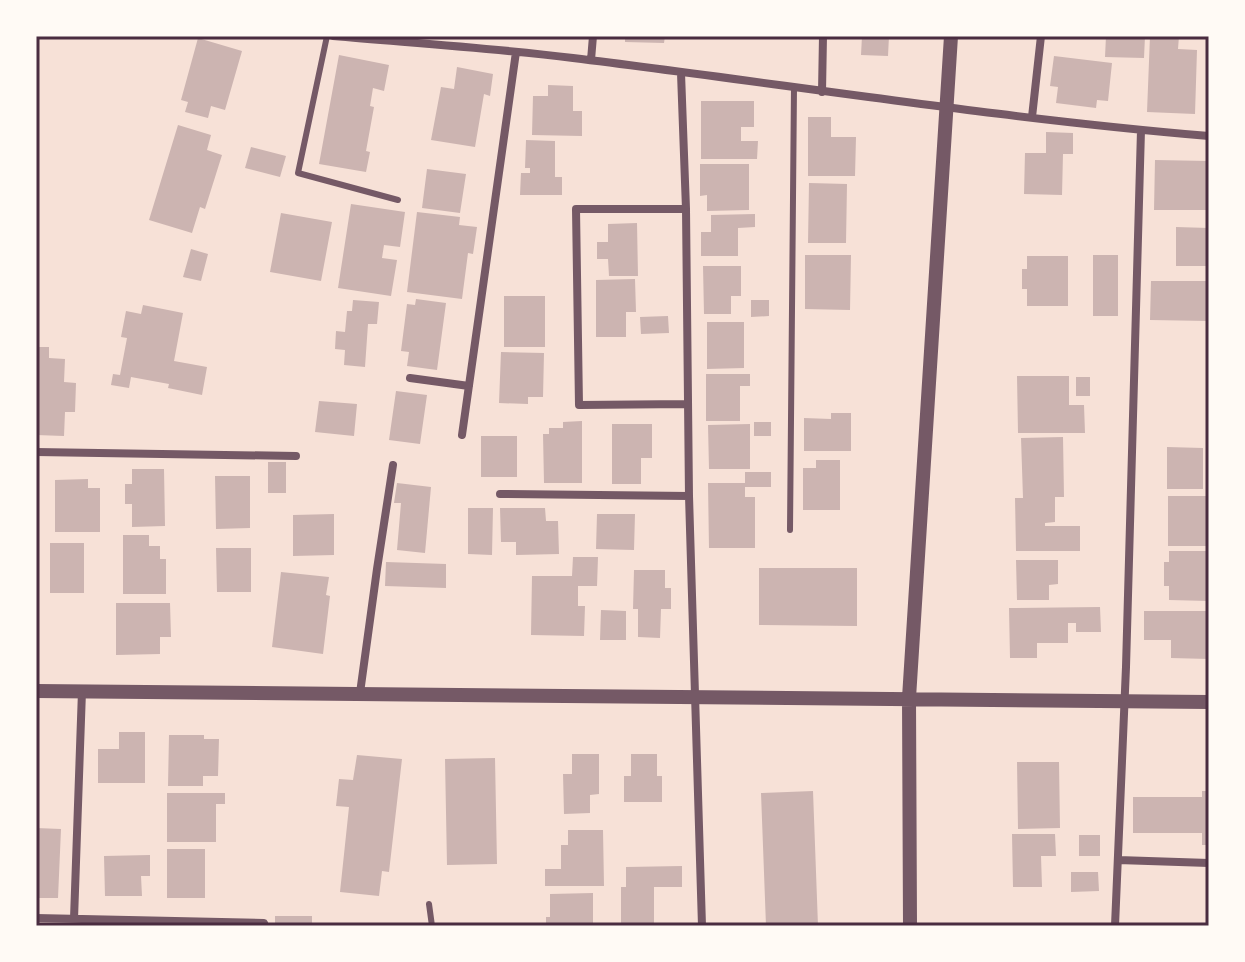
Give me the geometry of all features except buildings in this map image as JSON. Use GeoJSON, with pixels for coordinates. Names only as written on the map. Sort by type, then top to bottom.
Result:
{"type":"FeatureCollection","features":[{"type":"Feature","properties":{"kind":"street"},"geometry":{"type":"LineString","coordinates":[[330,36],[591,60],[822,92],[1209,136]]}},
{"type":"Feature","properties":{"kind":"street"},"geometry":{"type":"LineString","coordinates":[[591,60],[593,36]]}},
{"type":"Feature","properties":{"kind":"street"},"geometry":{"type":"LineString","coordinates":[[822,92],[823,36]]}},
{"type":"Feature","properties":{"kind":"street"},"geometry":{"type":"LineString","coordinates":[[910,926],[909,698],[951,36]]}},
{"type":"Feature","properties":{"kind":"street"},"geometry":{"type":"LineString","coordinates":[[1032,117],[1041,36]]}},
{"type":"Feature","properties":{"kind":"street"},"geometry":{"type":"LineString","coordinates":[[462,435],[516,52]]}},
{"type":"Feature","properties":{"kind":"street"},"geometry":{"type":"LineString","coordinates":[[681,73],[686,209],[689,496],[702,926]]}},
{"type":"Feature","properties":{"kind":"street"},"geometry":{"type":"LineString","coordinates":[[1115,926],[1125,701],[1141,130]]}},
{"type":"Feature","properties":{"kind":"street"},"geometry":{"type":"LineString","coordinates":[[686,209],[576,209],[579,405],[688,404]]}},
{"type":"Feature","properties":{"kind":"street"},"geometry":{"type":"LineString","coordinates":[[410,378],[469,386]]}},
{"type":"Feature","properties":{"kind":"street"},"geometry":{"type":"LineString","coordinates":[[36,452],[296,456]]}},
{"type":"Feature","properties":{"kind":"street"},"geometry":{"type":"LineString","coordinates":[[360,693],[393,465]]}},
{"type":"Feature","properties":{"kind":"street"},"geometry":{"type":"LineString","coordinates":[[500,494],[689,496]]}},
{"type":"Feature","properties":{"kind":"street"},"geometry":{"type":"LineString","coordinates":[[36,691],[1209,702]]}},
{"type":"Feature","properties":{"kind":"street"},"geometry":{"type":"LineString","coordinates":[[74,919],[82,691]]}},
{"type":"Feature","properties":{"kind":"street"},"geometry":{"type":"LineString","coordinates":[[1118,860],[1209,863]]}},
{"type":"Feature","properties":{"kind":"street"},"geometry":{"type":"LineString","coordinates":[[36,918],[264,923],[265,926]]}},
{"type":"Feature","properties":{"kind":"lane"},"geometry":{"type":"LineString","coordinates":[[330,36],[298,173],[398,200]]}},
{"type":"Feature","properties":{"kind":"lane"},"geometry":{"type":"LineString","coordinates":[[790,530],[794,87]]}},
{"type":"Feature","properties":{"kind":"lane"},"geometry":{"type":"LineString","coordinates":[[429,904],[432,926]]}}]}
